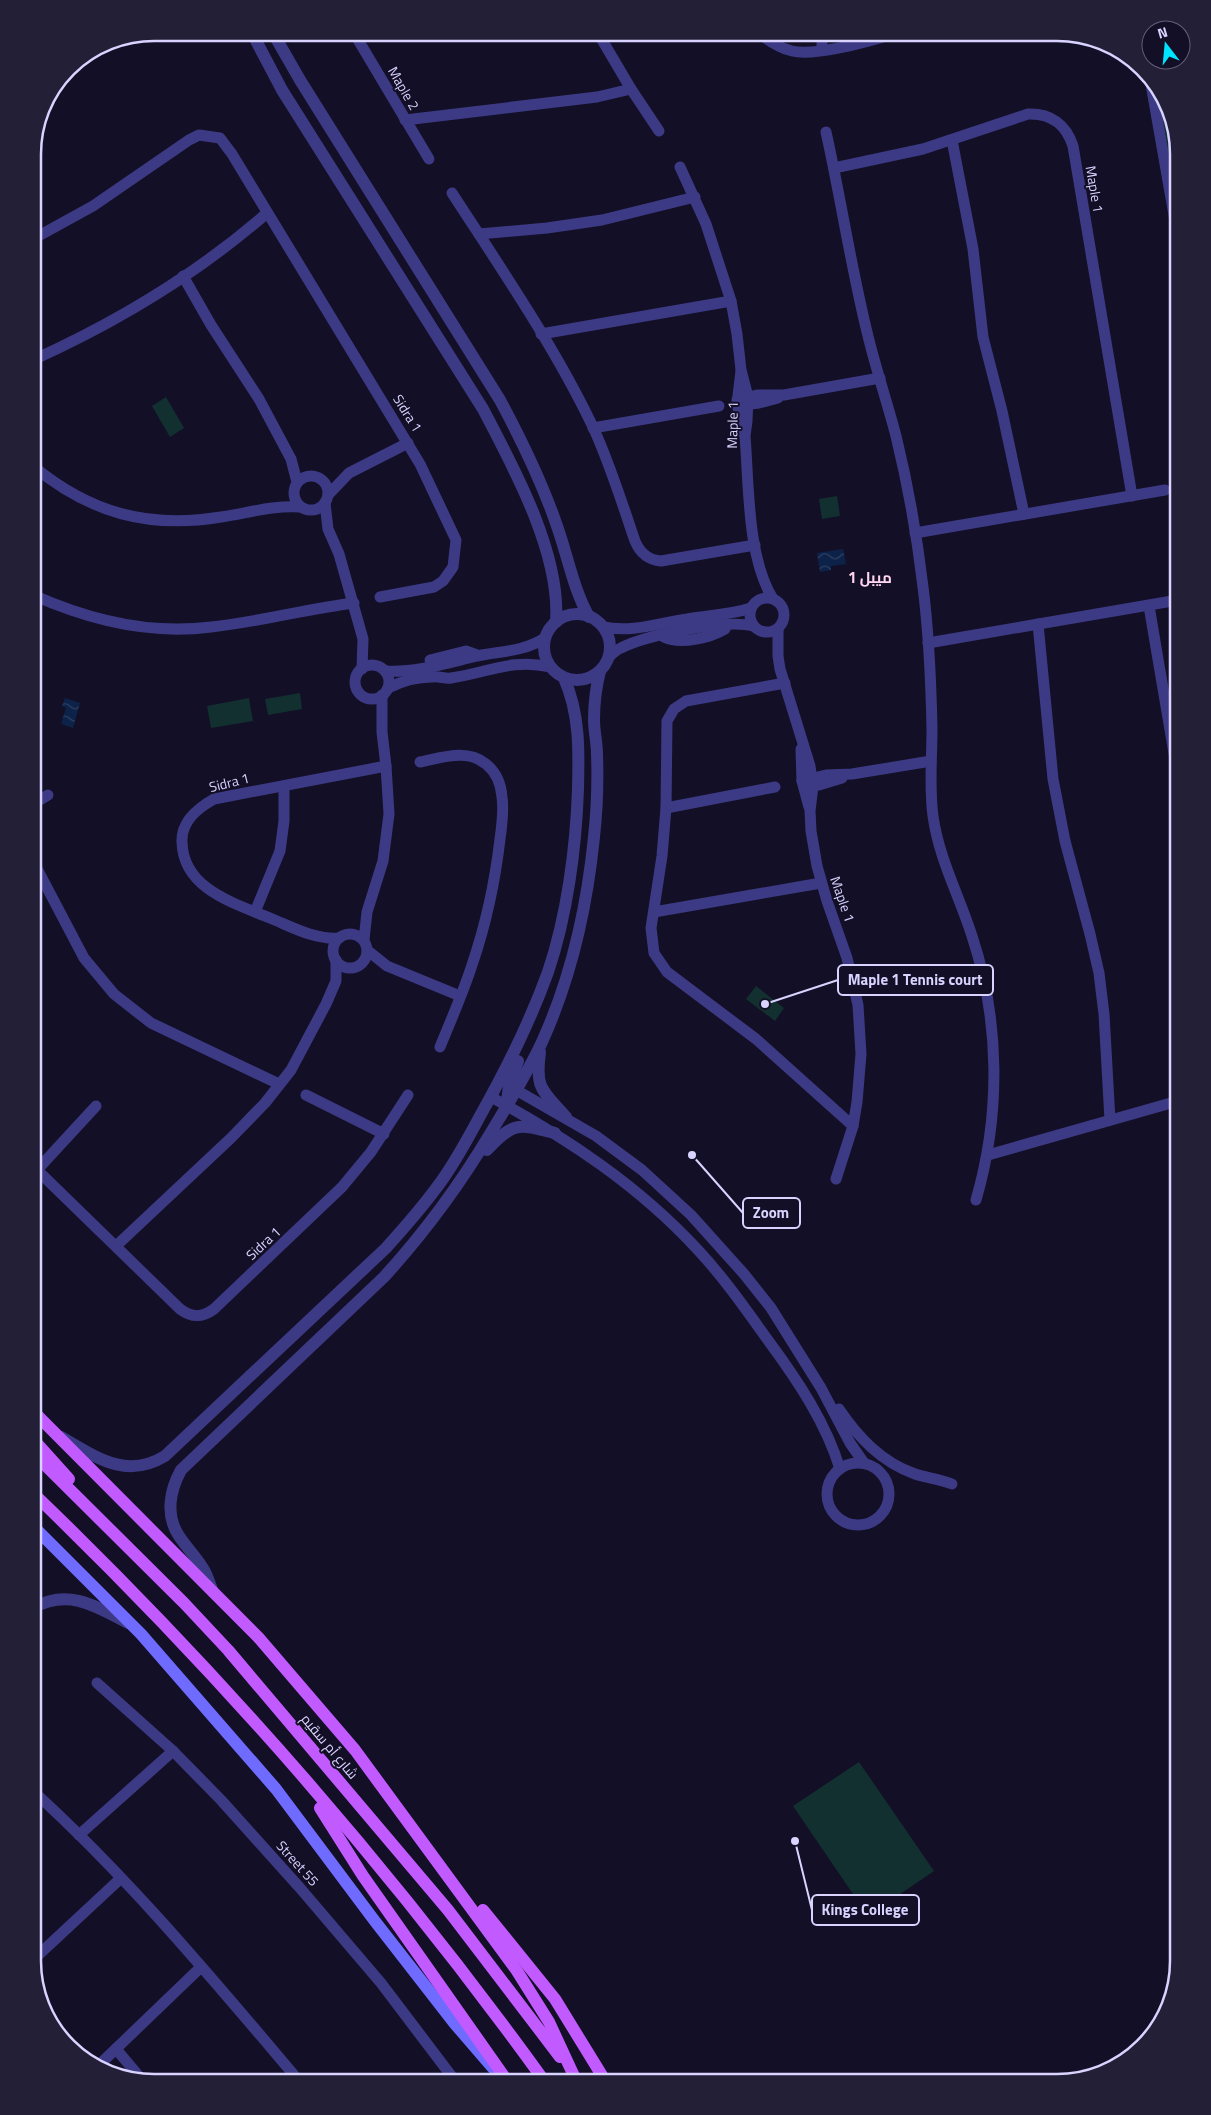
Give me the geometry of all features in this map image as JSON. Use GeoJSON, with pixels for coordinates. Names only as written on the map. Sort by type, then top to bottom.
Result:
{"type":"FeatureCollection","features":[{"type":"Feature","properties":{"kind":"main road"},"geometry":{"type":"LineString","coordinates":[[41,1420],[213,1592],[295,1679],[378,1780],[517,1971],[549,2022],[574,2074]]}},
{"type":"Feature","properties":{"kind":"main road"},"geometry":{"type":"LineString","coordinates":[[41,1448],[71,1481],[97,1517]]}},
{"type":"Feature","properties":{"kind":"main road","name":"شارع أم سقيم"},"geometry":{"type":"LineString","coordinates":[[41,1461],[184,1603],[283,1713],[454,1918],[572,2074]]}},
{"type":"Feature","properties":{"kind":"main road"},"geometry":{"type":"LineString","coordinates":[[41,1501],[178,1639],[304,1780],[441,1946],[539,2074]]}},
{"type":"Feature","properties":{"kind":"main road"},"geometry":{"type":"LineString","coordinates":[[41,1535],[133,1626],[203,1703],[276,1788],[437,2001],[500,2074]]}},
{"type":"Feature","properties":{"kind":"main road"},"geometry":{"type":"LineString","coordinates":[[304,1780],[363,1876],[501,2074]]}},
{"type":"Feature","properties":{"kind":"main road","name":"شارع أم سقيم"},"geometry":{"type":"LineString","coordinates":[[378,1780],[540,1978],[569,2020],[601,2074]]}},
{"type":"Feature","properties":{"kind":"street"},"geometry":{"type":"LineString","coordinates":[[257,41],[282,90],[483,409],[528,502],[549,562],[556,591],[556,622]]}},
{"type":"Feature","properties":{"kind":"street"},"geometry":{"type":"LineString","coordinates":[[278,41],[300,80],[500,400],[546,495],[558,528],[575,587],[589,617]]}},
{"type":"Feature","properties":{"kind":"street","name":"Maple 2"},"geometry":{"type":"LineString","coordinates":[[359,41],[429,159]]}},
{"type":"Feature","properties":{"kind":"street"},"geometry":{"type":"LineString","coordinates":[[603,41],[659,131]]}},
{"type":"Feature","properties":{"kind":"street"},"geometry":{"type":"LineString","coordinates":[[770,41],[793,52],[822,50],[862,41]]}},
{"type":"Feature","properties":{"kind":"street"},"geometry":{"type":"LineString","coordinates":[[822,41],[822,50]]}},
{"type":"Feature","properties":{"kind":"street"},"geometry":{"type":"LineString","coordinates":[[405,120],[597,98],[631,89]]}},
{"type":"Feature","properties":{"kind":"street"},"geometry":{"type":"LineString","coordinates":[[1154,97],[1170,191]]}},
{"type":"Feature","properties":{"kind":"street","name":"Maple 1"},"geometry":{"type":"LineString","coordinates":[[834,168],[894,157],[952,140],[1028,114],[1045,115],[1066,130],[1070,138],[1132,496]]}},
{"type":"Feature","properties":{"kind":"street"},"geometry":{"type":"LineString","coordinates":[[826,132],[863,314],[904,470],[915,533],[928,643],[931,702],[931,797],[936,833],[945,868],[972,936],[991,1017],[994,1072],[988,1155],[976,1200]]}},
{"type":"Feature","properties":{"kind":"street","name":"Sidra 1"},"geometry":{"type":"LineString","coordinates":[[41,235],[93,206],[189,140],[199,135],[220,138],[232,154],[408,443],[432,484],[456,540],[455,558],[449,575],[434,587],[380,597]]}},
{"type":"Feature","properties":{"kind":"street"},"geometry":{"type":"LineString","coordinates":[[952,140],[970,228],[983,336],[1002,411],[1024,514]]}},
{"type":"Feature","properties":{"kind":"street"},"geometry":{"type":"LineString","coordinates":[[680,167],[695,196],[717,251],[731,301],[738,334],[743,402],[762,394],[784,395],[880,378]]}},
{"type":"Feature","properties":{"kind":"street"},"geometry":{"type":"LineString","coordinates":[[452,192],[541,334],[593,428],[638,548],[647,558],[668,560],[755,545]]}},
{"type":"Feature","properties":{"kind":"street"},"geometry":{"type":"LineString","coordinates":[[479,234],[547,228],[602,220],[695,196]]}},
{"type":"Feature","properties":{"kind":"street"},"geometry":{"type":"LineString","coordinates":[[41,356],[106,324],[183,276],[244,233],[267,213]]}},
{"type":"Feature","properties":{"kind":"street"},"geometry":{"type":"LineString","coordinates":[[183,276],[211,325],[259,399],[287,452],[295,487],[295,500],[328,529]]}},
{"type":"Feature","properties":{"kind":"street"},"geometry":{"type":"LineString","coordinates":[[541,334],[731,301]]}},
{"type":"Feature","properties":{"kind":"street","name":"Maple 1"},"geometry":{"type":"LineString","coordinates":[[743,402],[755,545],[760,574]]}},
{"type":"Feature","properties":{"kind":"street"},"geometry":{"type":"LineString","coordinates":[[593,428],[719,406]]}},
{"type":"Feature","properties":{"kind":"street"},"geometry":{"type":"LineString","coordinates":[[41,472],[71,494],[95,506],[120,514],[145,520],[172,522],[198,520],[280,507],[317,509],[349,474],[408,443]]}},
{"type":"Feature","properties":{"kind":"street"},"geometry":{"type":"LineString","coordinates":[[287,452],[326,485],[328,529],[339,554],[364,639],[389,682],[385,692],[382,732],[386,766],[388,822],[383,861],[367,912],[366,945],[358,965],[334,988]]}},
{"type":"Feature","properties":{"kind":"street"},"geometry":{"type":"LineString","coordinates":[[264,509],[279,502],[295,487],[301,478],[349,474]]}},
{"type":"Feature","properties":{"kind":"street"},"geometry":{"type":"LineString","coordinates":[[915,533],[1165,490]]}},
{"type":"Feature","properties":{"kind":"street"},"geometry":{"type":"LineString","coordinates":[[760,574],[773,599],[783,609],[782,623],[778,629],[778,656],[802,744],[807,783],[826,775],[852,774],[931,761]]}},
{"type":"Feature","properties":{"kind":"street"},"geometry":{"type":"LineString","coordinates":[[760,574],[750,614],[757,629],[778,656]]}},
{"type":"Feature","properties":{"kind":"street"},"geometry":{"type":"LineString","coordinates":[[41,598],[86,616],[109,622],[148,628],[179,629],[218,626],[354,603]]}},
{"type":"Feature","properties":{"kind":"street"},"geometry":{"type":"LineString","coordinates":[[550,667],[544,653],[545,638],[556,622],[572,615],[589,617],[604,627],[620,630],[637,629],[688,618],[728,614],[753,606],[760,599],[773,599]]}},
{"type":"Feature","properties":{"kind":"street"},"geometry":{"type":"LineString","coordinates":[[928,643],[1170,602]]}},
{"type":"Feature","properties":{"kind":"street"},"geometry":{"type":"LineString","coordinates":[[1149,606],[1170,730]]}},
{"type":"Feature","properties":{"kind":"street"},"geometry":{"type":"LineString","coordinates":[[566,1117],[542,1089],[538,1078],[542,1042],[571,962],[589,880],[597,795],[595,696],[600,671],[609,657],[619,648],[662,636],[673,640],[686,640],[716,633],[733,624],[767,633],[778,629]]}},
{"type":"Feature","properties":{"kind":"street"},"geometry":{"type":"LineString","coordinates":[[1038,624],[1056,794],[1070,860],[1099,973],[1104,1014],[1110,1120]]}},
{"type":"Feature","properties":{"kind":"street"},"geometry":{"type":"LineString","coordinates":[[604,627],[610,647],[609,657]]}},
{"type":"Feature","properties":{"kind":"street"},"geometry":{"type":"LineString","coordinates":[[382,732],[373,707],[356,688],[357,674],[362,668],[373,665],[382,669],[409,672],[424,668],[432,659],[458,652],[466,651],[479,656],[519,650],[545,638]]}},
{"type":"Feature","properties":{"kind":"street"},"geometry":{"type":"LineString","coordinates":[[362,668],[364,639]]}},
{"type":"Feature","properties":{"kind":"street"},"geometry":{"type":"LineString","coordinates":[[366,698],[371,699],[405,681],[431,677],[450,678],[511,664],[531,663],[550,667],[564,678],[572,680],[587,679],[600,671]]}},
{"type":"Feature","properties":{"kind":"street"},"geometry":{"type":"LineString","coordinates":[[213,1592],[205,1571],[178,1535],[172,1519],[170,1502],[172,1490],[181,1470],[384,1277],[415,1243],[468,1170],[507,1106],[509,1085],[537,998],[548,971],[559,930],[574,845],[578,735],[574,703],[564,678]]}},
{"type":"Feature","properties":{"kind":"street"},"geometry":{"type":"LineString","coordinates":[[785,683],[693,699],[679,704],[669,715],[666,728],[666,808],[651,928],[652,945],[658,961],[668,972],[756,1039],[853,1126]]}},
{"type":"Feature","properties":{"kind":"street"},"geometry":{"type":"LineString","coordinates":[[420,762],[452,756],[464,755],[475,757],[493,771],[499,781],[502,797],[498,856],[489,905],[472,966],[440,1047]]}},
{"type":"Feature","properties":{"kind":"street","name":"Sidra 1"},"geometry":{"type":"LineString","coordinates":[[313,936],[216,895],[193,876],[186,866],[182,853],[182,836],[185,826],[192,815],[214,799],[386,766]]}},
{"type":"Feature","properties":{"kind":"street","name":"Maple 1"},"geometry":{"type":"LineString","coordinates":[[807,783],[814,848],[821,883],[847,958],[858,1005],[861,1062],[853,1126],[836,1179]]}},
{"type":"Feature","properties":{"kind":"street"},"geometry":{"type":"LineString","coordinates":[[255,912],[280,851],[284,821],[284,786]]}},
{"type":"Feature","properties":{"kind":"street"},"geometry":{"type":"LineString","coordinates":[[666,808],[775,787]]}},
{"type":"Feature","properties":{"kind":"street"},"geometry":{"type":"LineString","coordinates":[[41,799],[48,795]]}},
{"type":"Feature","properties":{"kind":"street"},"geometry":{"type":"LineString","coordinates":[[654,912],[821,883]]}},
{"type":"Feature","properties":{"kind":"street"},"geometry":{"type":"LineString","coordinates":[[41,885],[84,958],[103,983],[132,1010],[151,1023],[279,1084]]}},
{"type":"Feature","properties":{"kind":"street"},"geometry":{"type":"LineString","coordinates":[[116,1246],[231,1138],[265,1103],[300,1054],[334,988],[337,974],[333,947],[367,912]]}},
{"type":"Feature","properties":{"kind":"street"},"geometry":{"type":"LineString","coordinates":[[313,936],[344,967],[358,965],[387,966],[460,996]]}},
{"type":"Feature","properties":{"kind":"street"},"geometry":{"type":"LineString","coordinates":[[313,936],[359,936],[387,966]]}},
{"type":"Feature","properties":{"kind":"street"},"geometry":{"type":"LineString","coordinates":[[52,1432],[98,1458],[115,1465],[139,1467],[148,1465],[165,1456],[386,1248],[438,1186],[460,1152],[491,1097],[509,1085],[542,1042]]}},
{"type":"Feature","properties":{"kind":"street"},"geometry":{"type":"LineString","coordinates":[[509,1085],[596,1136],[636,1165],[691,1215],[744,1274],[771,1308],[821,1388],[850,1443],[864,1463]]}},
{"type":"Feature","properties":{"kind":"street"},"geometry":{"type":"LineString","coordinates":[[306,1095],[384,1134]]}},
{"type":"Feature","properties":{"kind":"street","name":"Sidra 1"},"geometry":{"type":"LineString","coordinates":[[41,1174],[186,1314],[193,1316],[208,1314],[326,1204],[357,1170],[384,1134],[408,1095]]}},
{"type":"Feature","properties":{"kind":"street"},"geometry":{"type":"LineString","coordinates":[[491,1097],[555,1133],[609,1169],[645,1198],[698,1250],[723,1278],[791,1374],[822,1425],[840,1469]]}},
{"type":"Feature","properties":{"kind":"street"},"geometry":{"type":"LineString","coordinates":[[988,1155],[1170,1103]]}},
{"type":"Feature","properties":{"kind":"street"},"geometry":{"type":"LineString","coordinates":[[41,1162],[96,1106]]}},
{"type":"Feature","properties":{"kind":"street"},"geometry":{"type":"LineString","coordinates":[[468,1170],[501,1134],[507,1130],[522,1126],[555,1133]]}},
{"type":"Feature","properties":{"kind":"street"},"geometry":{"type":"LineString","coordinates":[[821,1388],[860,1437],[886,1459],[916,1475],[952,1484]]}},
{"type":"Feature","properties":{"kind":"street"},"geometry":{"type":"LineString","coordinates":[[864,1463],[874,1467],[882,1474],[889,1490],[889,1499],[883,1512],[872,1522],[858,1525],[844,1522],[831,1509],[827,1492],[829,1483],[840,1469],[847,1465],[864,1463]]}},
{"type":"Feature","properties":{"kind":"street"},"geometry":{"type":"LineString","coordinates":[[41,1604],[50,1601],[75,1599],[92,1604],[133,1626]]}},
{"type":"Feature","properties":{"kind":"street","name":"Street 55"},"geometry":{"type":"LineString","coordinates":[[97,1683],[173,1751],[221,1800],[341,1935],[450,2074]]}},
{"type":"Feature","properties":{"kind":"street"},"geometry":{"type":"LineString","coordinates":[[79,1835],[173,1751]]}},
{"type":"Feature","properties":{"kind":"street"},"geometry":{"type":"LineString","coordinates":[[41,1800],[79,1835],[120,1879],[201,1967],[293,2074]]}},
{"type":"Feature","properties":{"kind":"street"},"geometry":{"type":"LineString","coordinates":[[41,1952],[120,1879]]}},
{"type":"Feature","properties":{"kind":"street"},"geometry":{"type":"LineString","coordinates":[[103,2061],[201,1967]]}},
{"type":"Feature","properties":{"kind":"street"},"geometry":{"type":"LineString","coordinates":[[116,2049],[136,2073]]}},
{"type":"Feature","properties":{"kind":"green space"},"geometry":{"type":"Polygon","coordinates":[[[1146,85],[1161,111],[1169,139],[1170,220],[1146,85]]]}},
{"type":"Feature","properties":{"kind":"green space"},"geometry":{"type":"Polygon","coordinates":[[[166,397],[184,428],[170,437],[152,406],[166,397]]]}},
{"type":"Feature","properties":{"kind":"green space"},"geometry":{"type":"Polygon","coordinates":[[[837,496],[840,516],[822,519],[819,499],[837,496]]]}},
{"type":"Feature","properties":{"kind":"green space"},"geometry":{"type":"Polygon","coordinates":[[[300,693],[302,709],[268,715],[265,699],[300,693]]]}},
{"type":"Feature","properties":{"kind":"green space"},"geometry":{"type":"Polygon","coordinates":[[[249,698],[253,721],[211,728],[207,706],[249,698]]]}},
{"type":"Feature","properties":{"kind":"green space"},"geometry":{"type":"Polygon","coordinates":[[[756,986],[784,1008],[775,1021],[746,999],[756,986]]]}},
{"type":"Feature","properties":{"kind":"green space"},"geometry":{"type":"Polygon","coordinates":[[[859,1762],[934,1871],[868,1916],[793,1806],[859,1762]]]}},
{"type":"Feature","properties":{"kind":"water"},"geometry":{"type":"Polygon","coordinates":[[[843,549],[846,564],[831,566],[831,570],[820,572],[817,553],[843,549]]]}},
{"type":"Feature","properties":{"kind":"water"},"geometry":{"type":"Polygon","coordinates":[[[65,698],[80,703],[73,728],[61,724],[66,708],[62,706],[65,698]]]}},
{"type":"Feature","properties":{"kind":"place","name":"Maple 1 Tennis court"},"geometry":{"type":"Point","coordinates":[765,1004]}},
{"type":"Feature","properties":{"kind":"place","name":"Zoom"},"geometry":{"type":"Point","coordinates":[692,1155]}},
{"type":"Feature","properties":{"kind":"place","name":"Kings College"},"geometry":{"type":"Point","coordinates":[795,1841]}},
{"type":"Feature","properties":{"kind":"district","name":"ميبل 1"},"geometry":{"type":"Point","coordinates":[870,577]}}]}
